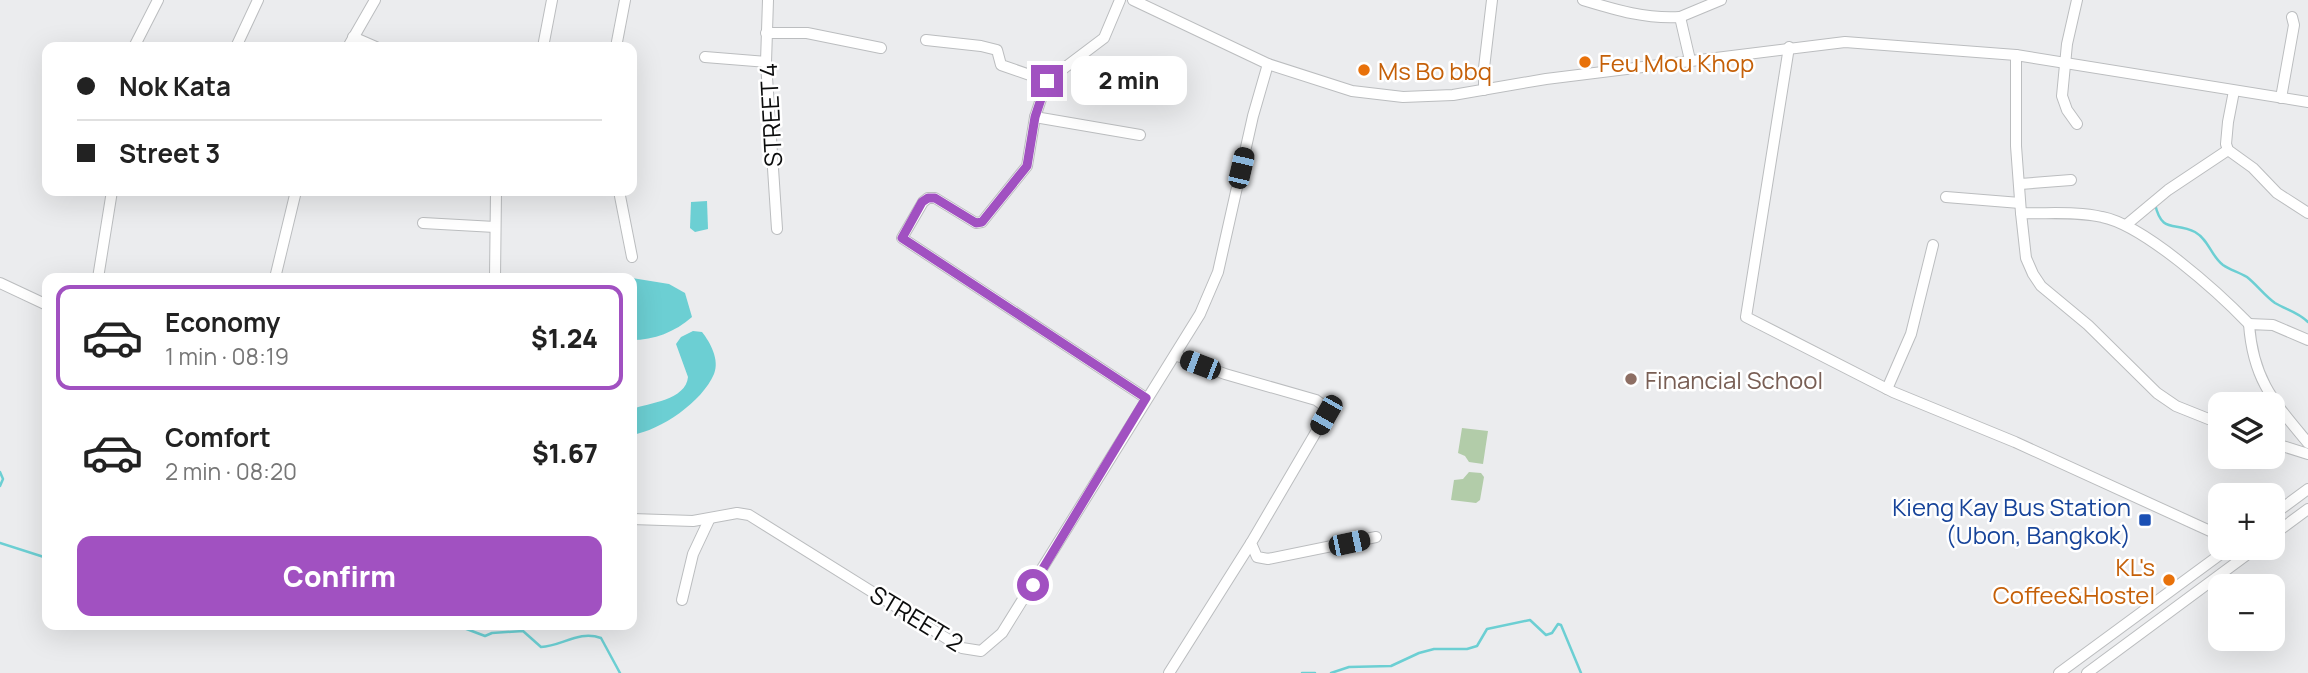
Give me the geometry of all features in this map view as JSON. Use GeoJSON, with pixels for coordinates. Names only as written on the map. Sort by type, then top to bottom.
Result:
{"type":"FeatureCollection","features":[{"type":"Feature","properties":{"kind":"street"},"geometry":{"type":"LineString","coordinates":[[137,42],[158,0]]}},
{"type":"Feature","properties":{"kind":"street"},"geometry":{"type":"LineString","coordinates":[[238,42],[258,0]]}},
{"type":"Feature","properties":{"kind":"street"},"geometry":{"type":"LineString","coordinates":[[350,42],[374,0]]}},
{"type":"Feature","properties":{"kind":"street"},"geometry":{"type":"LineString","coordinates":[[544,42],[552,0]]}},
{"type":"Feature","properties":{"kind":"street"},"geometry":{"type":"LineString","coordinates":[[617,42],[625,0]]}},
{"type":"Feature","properties":{"kind":"street","name":"STREET 4"},"geometry":{"type":"LineString","coordinates":[[768,0],[766,62],[777,229]]}},
{"type":"Feature","properties":{"kind":"street"},"geometry":{"type":"LineString","coordinates":[[1120,0],[1104,38],[1047,81],[1035,117],[1027,166],[982,222],[976,223],[935,198],[928,198],[922,202],[902,238],[1146,398]]}},
{"type":"Feature","properties":{"kind":"street"},"geometry":{"type":"LineString","coordinates":[[1133,0],[1268,64],[1352,91],[1403,97],[1441,96],[1546,79],[1845,42],[2016,55],[2308,102]]}},
{"type":"Feature","properties":{"kind":"street"},"geometry":{"type":"LineString","coordinates":[[1484,90],[1492,0]]}},
{"type":"Feature","properties":{"kind":"street"},"geometry":{"type":"LineString","coordinates":[[1583,0],[1656,19],[1679,17],[1721,0]]}},
{"type":"Feature","properties":{"kind":"street"},"geometry":{"type":"LineString","coordinates":[[2077,0],[2067,44],[2062,96],[2067,110],[2077,124]]}},
{"type":"Feature","properties":{"kind":"street"},"geometry":{"type":"LineString","coordinates":[[1679,17],[1690,60]]}},
{"type":"Feature","properties":{"kind":"street"},"geometry":{"type":"LineString","coordinates":[[2281,98],[2294,25],[2292,17]]}},
{"type":"Feature","properties":{"kind":"street"},"geometry":{"type":"LineString","coordinates":[[766,33],[807,33],[881,48]]}},
{"type":"Feature","properties":{"kind":"street"},"geometry":{"type":"LineString","coordinates":[[353,37],[364,42]]}},
{"type":"Feature","properties":{"kind":"street"},"geometry":{"type":"LineString","coordinates":[[926,40],[997,50],[1001,65],[1047,81]]}},
{"type":"Feature","properties":{"kind":"street"},"geometry":{"type":"LineString","coordinates":[[1789,47],[1746,317],[1887,389],[2015,442],[2208,530]]}},
{"type":"Feature","properties":{"kind":"street"},"geometry":{"type":"LineString","coordinates":[[2016,55],[2016,146],[2026,258],[2041,286],[2088,325],[2157,393],[2176,406],[2208,419]]}},
{"type":"Feature","properties":{"kind":"street"},"geometry":{"type":"LineString","coordinates":[[705,57],[766,62]]}},
{"type":"Feature","properties":{"kind":"street","name":"STREET 2"},"geometry":{"type":"LineString","coordinates":[[637,519],[676,522],[709,520],[737,513],[749,515],[962,649],[981,651],[1002,633],[1020,607],[1200,314],[1218,272],[1253,116],[1268,64]]}},
{"type":"Feature","properties":{"kind":"street"},"geometry":{"type":"LineString","coordinates":[[2234,90],[2228,122],[2228,150],[2253,168],[2277,193],[2308,212]]}},
{"type":"Feature","properties":{"kind":"street"},"geometry":{"type":"LineString","coordinates":[[1035,117],[1140,135]]}},
{"type":"Feature","properties":{"kind":"street"},"geometry":{"type":"LineString","coordinates":[[2126,225],[2168,190],[2228,150]]}},
{"type":"Feature","properties":{"kind":"street"},"geometry":{"type":"LineString","coordinates":[[2020,184],[2071,180]]}},
{"type":"Feature","properties":{"kind":"street"},"geometry":{"type":"LineString","coordinates":[[99,273],[111,196]]}},
{"type":"Feature","properties":{"kind":"street"},"geometry":{"type":"LineString","coordinates":[[276,273],[295,196]]}},
{"type":"Feature","properties":{"kind":"street"},"geometry":{"type":"LineString","coordinates":[[495,273],[496,196]]}},
{"type":"Feature","properties":{"kind":"street"},"geometry":{"type":"LineString","coordinates":[[620,196],[632,257]]}},
{"type":"Feature","properties":{"kind":"street"},"geometry":{"type":"LineString","coordinates":[[1946,197],[2101,216],[2126,225],[2190,270],[2249,324],[2273,325],[2308,340]]}},
{"type":"Feature","properties":{"kind":"street"},"geometry":{"type":"LineString","coordinates":[[423,223],[495,227]]}},
{"type":"Feature","properties":{"kind":"street"},"geometry":{"type":"LineString","coordinates":[[1887,389],[1911,334],[1933,245]]}},
{"type":"Feature","properties":{"kind":"street"},"geometry":{"type":"LineString","coordinates":[[0,283],[42,303]]}},
{"type":"Feature","properties":{"kind":"street"},"geometry":{"type":"LineString","coordinates":[[2249,324],[2252,355],[2264,387],[2308,443]]}},
{"type":"Feature","properties":{"kind":"street"},"geometry":{"type":"LineString","coordinates":[[1169,673],[1251,544],[1326,415],[1327,408],[1316,400],[1226,374],[1175,355]]}},
{"type":"Feature","properties":{"kind":"street"},"geometry":{"type":"LineString","coordinates":[[2285,447],[2308,454]]}},
{"type":"Feature","properties":{"kind":"street"},"geometry":{"type":"LineString","coordinates":[[2285,506],[2308,489]]}},
{"type":"Feature","properties":{"kind":"street"},"geometry":{"type":"LineString","coordinates":[[2285,526],[2308,509]]}},
{"type":"Feature","properties":{"kind":"street"},"geometry":{"type":"LineString","coordinates":[[682,600],[694,554],[709,520]]}},
{"type":"Feature","properties":{"kind":"street"},"geometry":{"type":"LineString","coordinates":[[1251,544],[1256,557],[1268,559],[1376,537]]}},
{"type":"Feature","properties":{"kind":"street"},"geometry":{"type":"LineString","coordinates":[[2059,673],[2213,560]]}},
{"type":"Feature","properties":{"kind":"street"},"geometry":{"type":"LineString","coordinates":[[2087,673],[2240,560]]}},
{"type":"Feature","properties":{"kind":"green space"},"geometry":{"type":"Polygon","coordinates":[[[1462,428],[1488,431],[1483,464],[1469,462],[1465,456],[1458,453],[1462,428]]]}},
{"type":"Feature","properties":{"kind":"green space"},"geometry":{"type":"Polygon","coordinates":[[[1469,472],[1481,473],[1484,477],[1480,500],[1476,503],[1451,500],[1454,480],[1463,479],[1469,472]]]}},
{"type":"Feature","properties":{"kind":"water"},"geometry":{"type":"Polygon","coordinates":[[[707,201],[708,229],[695,232],[690,228],[691,202],[707,201]]]}},
{"type":"Feature","properties":{"kind":"water"},"geometry":{"type":"Polygon","coordinates":[[[637,279],[669,284],[685,293],[692,317],[679,327],[648,339],[637,340],[637,279]]]}},
{"type":"Feature","properties":{"kind":"water"},"geometry":{"type":"Polygon","coordinates":[[[693,331],[702,332],[715,357],[714,374],[700,395],[679,413],[668,421],[637,434],[637,408],[674,396],[686,385],[688,377],[676,344],[681,337],[693,331]]]}},
{"type":"Feature","properties":{"kind":"waterway"},"geometry":{"type":"LineString","coordinates":[[2155,204],[2165,224],[2195,232],[2204,239],[2223,265],[2247,277],[2275,303],[2308,322]]}},
{"type":"Feature","properties":{"kind":"waterway"},"geometry":{"type":"LineString","coordinates":[[0,472],[3,479],[0,486]]}},
{"type":"Feature","properties":{"kind":"waterway"},"geometry":{"type":"LineString","coordinates":[[0,543],[42,556]]}},
{"type":"Feature","properties":{"kind":"waterway"},"geometry":{"type":"LineString","coordinates":[[1331,673],[1349,667],[1391,666],[1434,649],[1467,649],[1477,646],[1487,629],[1530,620],[1546,635],[1552,633],[1558,624],[1561,625],[1581,673]]}},
{"type":"Feature","properties":{"kind":"waterway"},"geometry":{"type":"LineString","coordinates":[[469,630],[485,636],[523,631],[541,647],[578,637],[601,638],[620,673]]}},
{"type":"Feature","properties":{"kind":"waterway"},"geometry":{"type":"LineString","coordinates":[[1302,673],[1315,673]]}},
{"type":"Feature","properties":{"kind":"place","name":"Feu Mou Khop"},"geometry":{"type":"Point","coordinates":[1585,62]}},
{"type":"Feature","properties":{"kind":"place","name":"Ms Bo bbq"},"geometry":{"type":"Point","coordinates":[1364,70]}},
{"type":"Feature","properties":{"kind":"place","name":"Financial School"},"geometry":{"type":"Point","coordinates":[1631,379]}},
{"type":"Feature","properties":{"kind":"place","name":"Kieng Kay Bus Station (Ubon, Bangkok)"},"geometry":{"type":"Point","coordinates":[2145,520]}},
{"type":"Feature","properties":{"kind":"place","name":"KL's Coffee&Hostel"},"geometry":{"type":"Point","coordinates":[2169,580]}},
{"type":"Feature","properties":{"kind":"route"},"geometry":{"type":"LineString","coordinates":[[1033,585],[1146,398],[902,238],[922,202],[928,198],[935,198],[976,223],[982,222],[1027,166],[1035,117],[1047,81]]}}]}
